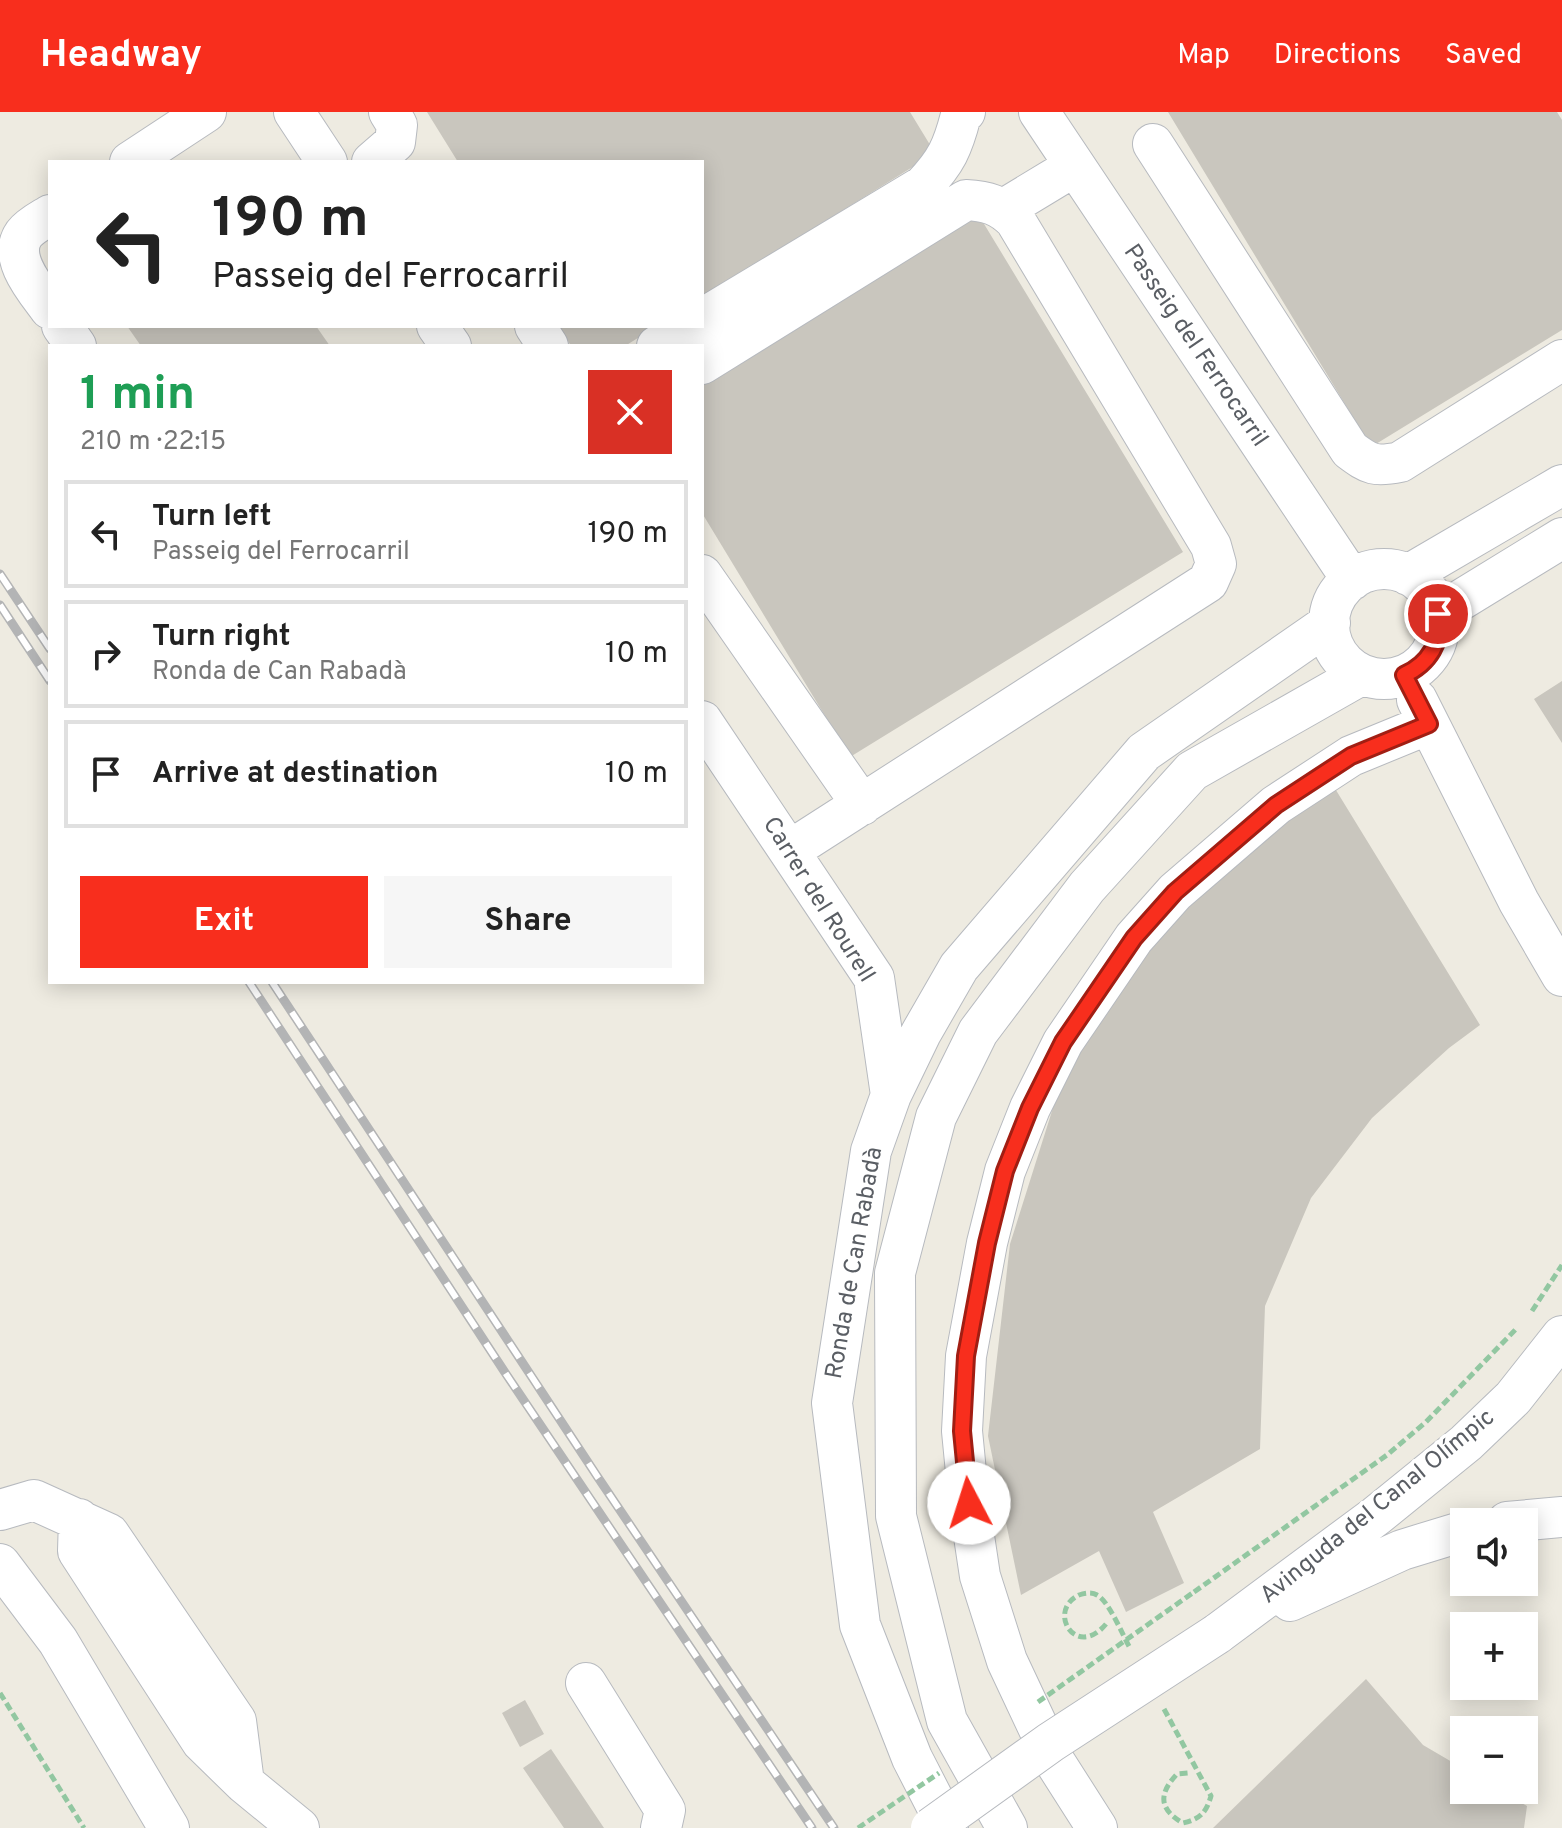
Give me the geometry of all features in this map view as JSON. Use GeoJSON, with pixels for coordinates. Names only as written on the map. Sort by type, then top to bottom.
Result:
{"type":"FeatureCollection","features":[{"type":"Feature","properties":{"kind":"street"},"geometry":{"type":"LineString","coordinates":[[133,160],[206,112]]}},
{"type":"Feature","properties":{"kind":"street"},"geometry":{"type":"LineString","coordinates":[[294,112],[326,160]]}},
{"type":"Feature","properties":{"kind":"street"},"geometry":{"type":"LineString","coordinates":[[374,160],[395,142],[397,125],[389,112]]}},
{"type":"Feature","properties":{"kind":"street"},"geometry":{"type":"LineString","coordinates":[[704,318],[923,186],[942,166],[951,150],[962,113]]}},
{"type":"Feature","properties":{"kind":"street","name":"Passeig del Ferrocarril"},"geometry":{"type":"LineString","coordinates":[[1046,115],[1075,166],[1352,580]]}},
{"type":"Feature","properties":{"kind":"street"},"geometry":{"type":"LineString","coordinates":[[1153,144],[1350,450],[1365,462],[1380,466],[1400,462],[1562,360]]}},
{"type":"Feature","properties":{"kind":"street"},"geometry":{"type":"LineString","coordinates":[[1004,209],[1075,166]]}},
{"type":"Feature","properties":{"kind":"street"},"geometry":{"type":"LineString","coordinates":[[704,363],[966,200],[986,201],[1004,209],[1015,220],[1211,546],[1216,564],[1208,582],[789,851]]}},
{"type":"Feature","properties":{"kind":"street"},"geometry":{"type":"LineString","coordinates":[[48,217],[23,236],[19,252],[27,276],[48,306]]}},
{"type":"Feature","properties":{"kind":"street"},"geometry":{"type":"LineString","coordinates":[[660,344],[688,328]]}},
{"type":"Feature","properties":{"kind":"street"},"geometry":{"type":"LineString","coordinates":[[1408,575],[1562,485]]}},
{"type":"Feature","properties":{"kind":"street"},"geometry":{"type":"LineString","coordinates":[[1438,614],[1562,538]]}},
{"type":"Feature","properties":{"kind":"street"},"geometry":{"type":"LineString","coordinates":[[1384,569],[1408,575],[1429,592],[1440,624],[1437,641],[1429,657],[1416,670],[1380,679],[1361,675],[1346,664],[1335,648],[1330,623],[1338,594],[1352,580],[1367,572],[1384,569]]}},
{"type":"Feature","properties":{"kind":"street"},"geometry":{"type":"LineString","coordinates":[[704,578],[862,805]]}},
{"type":"Feature","properties":{"kind":"street","name":"Ronda de Can Rabadà"},"geometry":{"type":"LineString","coordinates":[[948,1828],[912,1758],[860,1625],[832,1403],[871,1151],[891,1095],[921,1033],[959,967],[1144,752],[1330,623]]}},
{"type":"Feature","properties":{"kind":"street","name":"Ronda de Can Rabadà"},"geometry":{"type":"LineString","coordinates":[[1007,1828],[947,1721],[896,1516],[895,1273],[936,1117],[978,1032],[1087,887],[1192,771],[1361,675]]}},
{"type":"Feature","properties":{"kind":"street"},"geometry":{"type":"LineString","coordinates":[[1404,675],[1519,902],[1562,976]]}},
{"type":"Feature","properties":{"kind":"street","name":"Carrer del Rourell"},"geometry":{"type":"LineString","coordinates":[[704,724],[874,978],[891,1095]]}},
{"type":"Feature","properties":{"kind":"street"},"geometry":{"type":"LineString","coordinates":[[1097,1828],[1053,1759],[1007,1661],[980,1576],[969,1503],[962,1431],[966,1356],[987,1243],[1005,1171],[1030,1108],[1063,1042],[1134,938],[1175,892],[1276,805],[1351,756],[1429,724]]}},
{"type":"Feature","properties":{"kind":"street","name":"Avinguda del Canal Olímpic"},"geometry":{"type":"LineString","coordinates":[[931,1828],[1051,1742],[1217,1634],[1376,1516],[1466,1443],[1513,1398],[1562,1336]]}},
{"type":"Feature","properties":{"kind":"street"},"geometry":{"type":"LineString","coordinates":[[0,1510],[34,1500],[79,1519],[78,1551],[202,1742],[244,1783],[299,1828]]}},
{"type":"Feature","properties":{"kind":"street"},"geometry":{"type":"LineString","coordinates":[[1538,1519],[1562,1517]]}},
{"type":"Feature","properties":{"kind":"street","name":"Avinguda del Canal Olímpic"},"geometry":{"type":"LineString","coordinates":[[1217,1634],[1402,1550],[1450,1535]]}},
{"type":"Feature","properties":{"kind":"street"},"geometry":{"type":"LineString","coordinates":[[0,1564],[58,1641],[169,1828]]}},
{"type":"Feature","properties":{"kind":"street"},"geometry":{"type":"LineString","coordinates":[[586,1683],[665,1810],[661,1828]]}},
{"type":"Feature","properties":{"kind":"path"},"geometry":{"type":"LineString","coordinates":[[1530,1313],[1562,1265]]}},
{"type":"Feature","properties":{"kind":"path"},"geometry":{"type":"LineString","coordinates":[[1194,1592],[1387,1455],[1437,1410],[1521,1324]]}},
{"type":"Feature","properties":{"kind":"path"},"geometry":{"type":"LineString","coordinates":[[0,1693],[84,1828]]}},
{"type":"Feature","properties":{"kind":"building"},"geometry":{"type":"Polygon","coordinates":[[[427,112],[910,112],[935,153],[704,297],[704,160],[457,160],[427,112]]]}},
{"type":"Feature","properties":{"kind":"building"},"geometry":{"type":"Polygon","coordinates":[[[1168,112],[1557,112],[1562,120],[1562,330],[1371,447],[1168,112]]]}},
{"type":"Feature","properties":{"kind":"building"},"geometry":{"type":"Polygon","coordinates":[[[978,214],[1183,552],[850,757],[704,516],[704,382],[978,214]]]}},
{"type":"Feature","properties":{"kind":"building"},"geometry":{"type":"Polygon","coordinates":[[[128,328],[317,328],[329,344],[140,344],[128,328]]]}},
{"type":"Feature","properties":{"kind":"building"},"geometry":{"type":"Polygon","coordinates":[[[560,328],[654,328],[628,344],[570,344],[560,328]]]}},
{"type":"Feature","properties":{"kind":"building"},"geometry":{"type":"Polygon","coordinates":[[[1562,681],[1562,743],[1534,699],[1562,681]]]}},
{"type":"Feature","properties":{"kind":"building"},"geometry":{"type":"Polygon","coordinates":[[[1331,782],[1480,1025],[1449,1048],[1372,1118],[1311,1198],[1265,1306],[1260,1449],[1153,1512],[1184,1583],[1126,1612],[1099,1551],[1021,1595],[988,1436],[1010,1244],[1064,1073],[1174,911],[1331,782]]]}},
{"type":"Feature","properties":{"kind":"building"},"geometry":{"type":"Polygon","coordinates":[[[1366,1679],[1423,1745],[1450,1761],[1450,1804],[1527,1806],[1524,1828],[1213,1828],[1366,1679]]]}},
{"type":"Feature","properties":{"kind":"building"},"geometry":{"type":"Polygon","coordinates":[[[525,1700],[544,1734],[520,1747],[502,1713],[525,1700]]]}},
{"type":"Feature","properties":{"kind":"building"},"geometry":{"type":"Polygon","coordinates":[[[551,1749],[604,1828],[564,1828],[523,1768],[551,1749]]]}},
{"type":"Feature","properties":{"kind":"railway"},"geometry":{"type":"LineString","coordinates":[[0,574],[48,646]]}},
{"type":"Feature","properties":{"kind":"railway"},"geometry":{"type":"LineString","coordinates":[[0,605],[48,678]]}},
{"type":"Feature","properties":{"kind":"railway"},"geometry":{"type":"LineString","coordinates":[[250,984],[506,1374],[812,1828]]}},
{"type":"Feature","properties":{"kind":"railway"},"geometry":{"type":"LineString","coordinates":[[273,984],[597,1476],[834,1828]]}},
{"type":"Feature","properties":{"kind":"route"},"geometry":{"type":"LineString","coordinates":[[969,1503],[962,1431],[966,1356],[987,1243],[1005,1171],[1030,1108],[1063,1042],[1134,938],[1175,892],[1276,805],[1351,756],[1429,724],[1404,675],[1416,670],[1429,657],[1437,641],[1438,614]]}}]}
